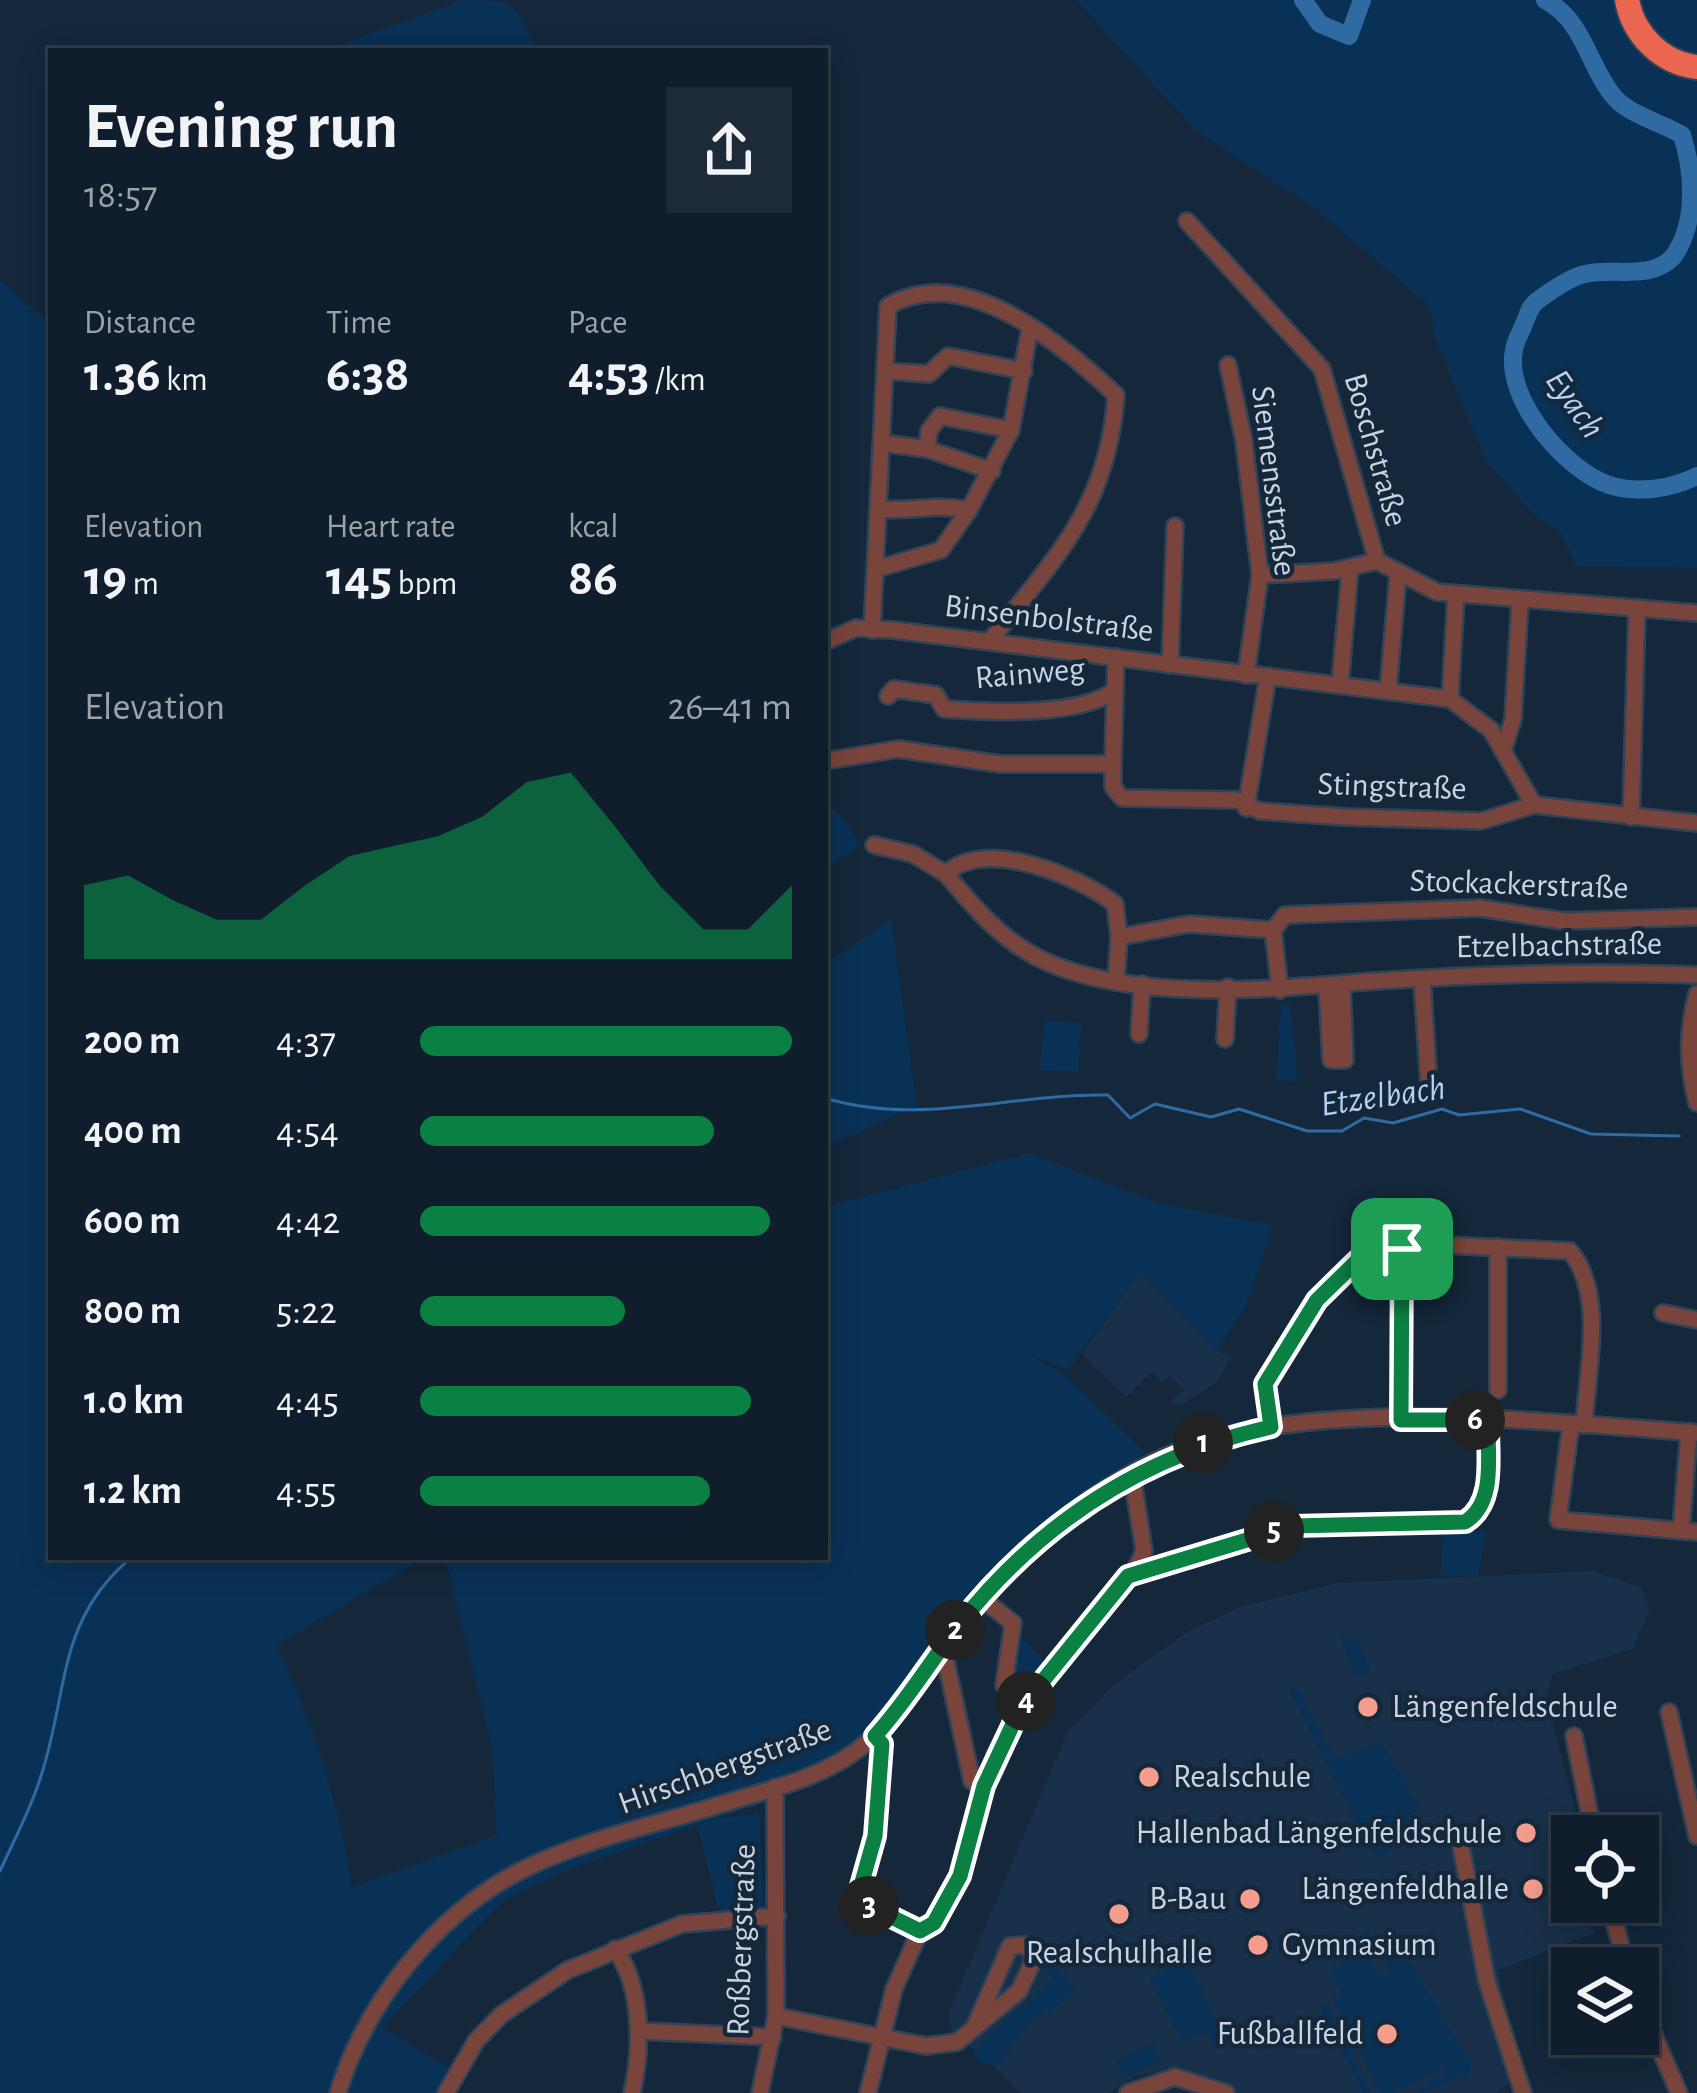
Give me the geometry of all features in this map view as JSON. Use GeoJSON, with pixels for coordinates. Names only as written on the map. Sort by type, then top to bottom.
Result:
{"type":"FeatureCollection","features":[{"type":"Feature","properties":{"kind":"highway"},"geometry":{"type":"LineString","coordinates":[[1627,0],[1630,17],[1649,43],[1664,56],[1697,67]]}},
{"type":"Feature","properties":{"kind":"street","name":"Boschstraße"},"geometry":{"type":"LineString","coordinates":[[1187,221],[1322,369],[1377,561],[1397,575],[1456,594],[1697,613]]}},
{"type":"Feature","properties":{"kind":"street"},"geometry":{"type":"LineString","coordinates":[[872,630],[888,306],[909,294],[964,298],[1030,328],[1116,395],[1099,486],[1075,534],[990,641]]}},
{"type":"Feature","properties":{"kind":"street"},"geometry":{"type":"LineString","coordinates":[[876,569],[941,550],[969,510],[1011,430],[1030,328]]}},
{"type":"Feature","properties":{"kind":"street"},"geometry":{"type":"LineString","coordinates":[[886,371],[929,374],[947,356],[1024,371]]}},
{"type":"Feature","properties":{"kind":"street","name":"Siemensstraße"},"geometry":{"type":"LineString","coordinates":[[1228,365],[1244,441],[1260,575],[1246,675]]}},
{"type":"Feature","properties":{"kind":"street"},"geometry":{"type":"LineString","coordinates":[[927,449],[929,431],[940,416],[1011,430]]}},
{"type":"Feature","properties":{"kind":"street"},"geometry":{"type":"LineString","coordinates":[[883,443],[927,449],[992,471]]}},
{"type":"Feature","properties":{"kind":"street"},"geometry":{"type":"LineString","coordinates":[[879,509],[911,512],[930,503],[969,510]]}},
{"type":"Feature","properties":{"kind":"street"},"geometry":{"type":"LineString","coordinates":[[1170,665],[1175,526]]}},
{"type":"Feature","properties":{"kind":"street"},"geometry":{"type":"LineString","coordinates":[[1260,575],[1350,569],[1377,561]]}},
{"type":"Feature","properties":{"kind":"street"},"geometry":{"type":"LineString","coordinates":[[1340,685],[1350,569]]}},
{"type":"Feature","properties":{"kind":"street"},"geometry":{"type":"LineString","coordinates":[[1388,691],[1397,575]]}},
{"type":"Feature","properties":{"kind":"street"},"geometry":{"type":"LineString","coordinates":[[1456,594],[1450,699],[1471,709],[1503,751],[1534,805]]}},
{"type":"Feature","properties":{"kind":"street"},"geometry":{"type":"LineString","coordinates":[[1503,751],[1513,718],[1520,601]]}},
{"type":"Feature","properties":{"kind":"street"},"geometry":{"type":"LineString","coordinates":[[1631,818],[1637,608]]}},
{"type":"Feature","properties":{"kind":"street","name":"Binsenbolstraße"},"geometry":{"type":"LineString","coordinates":[[828,640],[856,628],[1450,699]]}},
{"type":"Feature","properties":{"kind":"street"},"geometry":{"type":"LineString","coordinates":[[828,761],[898,749],[1000,764],[1113,764],[1115,657]]}},
{"type":"Feature","properties":{"kind":"street"},"geometry":{"type":"LineString","coordinates":[[1246,808],[1268,676]]}},
{"type":"Feature","properties":{"kind":"street","name":"Rainweg"},"geometry":{"type":"LineString","coordinates":[[888,696],[894,689],[936,694],[944,709],[986,712],[1091,701],[1115,690]]}},
{"type":"Feature","properties":{"kind":"street","name":"Stingstraße"},"geometry":{"type":"LineString","coordinates":[[1113,764],[1113,787],[1122,798],[1237,800],[1246,808],[1481,820],[1534,805],[1697,823]]}},
{"type":"Feature","properties":{"kind":"street","name":"Etzelbachstraße"},"geometry":{"type":"LineString","coordinates":[[874,845],[913,854],[946,874],[1010,940],[1049,963],[1116,982],[1280,990],[1615,972],[1697,975]]}},
{"type":"Feature","properties":{"kind":"street"},"geometry":{"type":"LineString","coordinates":[[946,874],[967,863],[1016,860],[1096,889],[1115,904],[1116,982]]}},
{"type":"Feature","properties":{"kind":"street","name":"Stockackerstraße"},"geometry":{"type":"LineString","coordinates":[[1273,930],[1285,916],[1480,908],[1564,921],[1697,917]]}},
{"type":"Feature","properties":{"kind":"street"},"geometry":{"type":"LineString","coordinates":[[1119,937],[1189,924],[1273,930],[1280,990]]}},
{"type":"Feature","properties":{"kind":"street","name":"Etzelbachstraße"},"geometry":{"type":"LineString","coordinates":[[1422,979],[1429,1087]]}},
{"type":"Feature","properties":{"kind":"street"},"geometry":{"type":"LineString","coordinates":[[1138,1034],[1142,984]]}},
{"type":"Feature","properties":{"kind":"street"},"geometry":{"type":"LineString","coordinates":[[1225,1040],[1228,986]]}},
{"type":"Feature","properties":{"kind":"street"},"geometry":{"type":"LineString","coordinates":[[1697,994],[1688,1026],[1688,1071],[1697,1102]]}},
{"type":"Feature","properties":{"kind":"street"},"geometry":{"type":"LineString","coordinates":[[1271,1427],[1265,1384],[1317,1300],[1362,1256],[1422,1244],[1570,1251],[1585,1270],[1590,1306],[1578,1425],[1558,1520],[1689,1531],[1693,1432]]}},
{"type":"Feature","properties":{"kind":"street"},"geometry":{"type":"LineString","coordinates":[[1498,1247],[1498,1390]]}},
{"type":"Feature","properties":{"kind":"street"},"geometry":{"type":"LineString","coordinates":[[1401,1420],[1402,1249]]}},
{"type":"Feature","properties":{"kind":"street"},"geometry":{"type":"LineString","coordinates":[[1663,1313],[1697,1320]]}},
{"type":"Feature","properties":{"kind":"street"},"geometry":{"type":"LineString","coordinates":[[1134,1573],[1293,1526],[1465,1522],[1485,1502],[1488,1420]]}},
{"type":"Feature","properties":{"kind":"street","name":"Hirschbergstraße"},"geometry":{"type":"LineString","coordinates":[[338,2093],[370,2018],[393,1983],[481,1895],[526,1868],[826,1769],[875,1736],[982,1598],[1053,1529],[1132,1475],[1209,1441],[1271,1427],[1488,1420],[1693,1432]]}},
{"type":"Feature","properties":{"kind":"street"},"geometry":{"type":"LineString","coordinates":[[868,2093],[880,2036],[920,1931],[934,1923],[960,1876],[984,1786],[1020,1709],[1134,1573],[1144,1551],[1132,1475]]}},
{"type":"Feature","properties":{"kind":"street"},"geometry":{"type":"LineString","coordinates":[[982,1598],[1013,1623],[1004,1684],[1020,1709]]}},
{"type":"Feature","properties":{"kind":"street"},"geometry":{"type":"LineString","coordinates":[[943,1648],[972,1781],[984,1786]]}},
{"type":"Feature","properties":{"kind":"street"},"geometry":{"type":"LineString","coordinates":[[1669,1712],[1697,1836]]}},
{"type":"Feature","properties":{"kind":"street"},"geometry":{"type":"LineString","coordinates":[[875,1736],[882,1744],[881,1791],[857,1900],[920,1931]]}},
{"type":"Feature","properties":{"kind":"street"},"geometry":{"type":"LineString","coordinates":[[1574,1736],[1590,1815]]}},
{"type":"Feature","properties":{"kind":"street","name":"Roßbergstraße"},"geometry":{"type":"LineString","coordinates":[[760,2093],[776,2016],[775,1787]]}},
{"type":"Feature","properties":{"kind":"street"},"geometry":{"type":"LineString","coordinates":[[1460,1841],[1487,1982],[1523,2093]]}},
{"type":"Feature","properties":{"kind":"street"},"geometry":{"type":"LineString","coordinates":[[448,2093],[476,2041],[527,1992],[615,1949],[682,1924],[777,1916]]}},
{"type":"Feature","properties":{"kind":"street"},"geometry":{"type":"LineString","coordinates":[[776,2016],[926,2047],[957,2042],[1019,1991],[1036,1955],[1024,1945],[1010,1946],[998,1963],[974,2028]]}},
{"type":"Feature","properties":{"kind":"street"},"geometry":{"type":"LineString","coordinates":[[615,1949],[634,1996],[639,2031],[632,2093]]}},
{"type":"Feature","properties":{"kind":"street"},"geometry":{"type":"LineString","coordinates":[[639,2031],[773,2037]]}},
{"type":"Feature","properties":{"kind":"street"},"geometry":{"type":"LineString","coordinates":[[1659,2047],[1679,2093]]}},
{"type":"Feature","properties":{"kind":"street"},"geometry":{"type":"LineString","coordinates":[[1128,2093],[1175,2077],[1226,2093]]}},
{"type":"Feature","properties":{"kind":"shaded area"},"geometry":{"type":"Polygon","coordinates":[[[463,0],[510,6],[540,48],[331,48],[463,0]]]}},
{"type":"Feature","properties":{"kind":"shaded area"},"geometry":{"type":"Polygon","coordinates":[[[1076,0],[1618,0],[1627,31],[1661,71],[1697,75],[1697,568],[1577,566],[1559,530],[1537,518],[1485,460],[1435,337],[1429,306],[1315,208],[1196,131],[1076,0]]]}},
{"type":"Feature","properties":{"kind":"shaded area"},"geometry":{"type":"Polygon","coordinates":[[[1632,0],[1697,0],[1697,61],[1665,51],[1632,0]]]}},
{"type":"Feature","properties":{"kind":"shaded area"},"geometry":{"type":"Polygon","coordinates":[[[0,280],[48,322],[48,1560],[420,1560],[276,1645],[323,1763],[352,1887],[497,1835],[492,1747],[446,1560],[828,1560],[828,1206],[1030,1153],[1158,1203],[1273,1226],[1247,1303],[1217,1351],[1140,1272],[1068,1369],[1031,1355],[1063,1374],[1145,1452],[1056,1520],[975,1596],[925,1651],[924,1671],[914,1693],[859,1757],[793,1793],[716,1819],[759,1813],[764,1908],[719,1911],[697,1825],[568,1869],[501,1902],[382,2028],[450,2068],[438,2093],[0,2093],[0,280]]]}},
{"type":"Feature","properties":{"kind":"shaded area"},"geometry":{"type":"Polygon","coordinates":[[[828,802],[855,834],[858,846],[828,865],[828,802]]]}},
{"type":"Feature","properties":{"kind":"shaded area"},"geometry":{"type":"Polygon","coordinates":[[[891,919],[917,1106],[828,1146],[828,959],[891,919]]]}},
{"type":"Feature","properties":{"kind":"shaded area"},"geometry":{"type":"Polygon","coordinates":[[[1281,1002],[1290,1004],[1298,1082],[1276,1080],[1281,1002]]]}},
{"type":"Feature","properties":{"kind":"shaded area"},"geometry":{"type":"Polygon","coordinates":[[[1044,1020],[1081,1023],[1078,1072],[1040,1070],[1044,1020]]]}},
{"type":"Feature","properties":{"kind":"shaded area"},"geometry":{"type":"Polygon","coordinates":[[[1140,1271],[1217,1351],[1231,1356],[1217,1382],[1180,1406],[1169,1402],[1184,1390],[1170,1375],[1162,1382],[1152,1372],[1126,1397],[1082,1354],[1140,1271]]]}},
{"type":"Feature","properties":{"kind":"shaded area"},"geometry":{"type":"Polygon","coordinates":[[[1443,1530],[1486,1531],[1478,1576],[1441,1576],[1443,1530]]]}},
{"type":"Feature","properties":{"kind":"shaded area"},"geometry":{"type":"Polygon","coordinates":[[[1592,1571],[1641,1587],[1650,1610],[1632,1649],[1553,1674],[1546,1697],[1577,1815],[1551,1815],[1551,1923],[1592,1923],[1594,1933],[1498,1970],[1522,2075],[1495,2093],[1230,2093],[1211,2077],[1166,2070],[1136,2076],[1109,2093],[1021,2093],[982,2054],[953,2036],[948,2015],[1068,1731],[1111,1687],[1187,1632],[1241,1607],[1338,1583],[1592,1571]]]}},
{"type":"Feature","properties":{"kind":"shaded area"},"geometry":{"type":"Polygon","coordinates":[[[1016,1630],[1046,1664],[1021,1697],[1009,1692],[1016,1630]]]}},
{"type":"Feature","properties":{"kind":"shaded area"},"geometry":{"type":"Polygon","coordinates":[[[1341,1637],[1359,1641],[1370,1672],[1354,1673],[1341,1637]]]}},
{"type":"Feature","properties":{"kind":"shaded area"},"geometry":{"type":"Polygon","coordinates":[[[1297,1686],[1334,1759],[1382,1742],[1419,1809],[1409,1814],[1420,1836],[1375,1858],[1289,1690],[1297,1686]]]}},
{"type":"Feature","properties":{"kind":"shaded area"},"geometry":{"type":"Polygon","coordinates":[[[1375,1933],[1385,1942],[1391,1940],[1398,1955],[1404,1952],[1471,2064],[1470,2074],[1421,2093],[1418,2088],[1446,2073],[1437,2056],[1442,2068],[1392,2093],[1380,2093],[1333,1999],[1341,1994],[1328,1969],[1365,1950],[1378,1975],[1389,1971],[1371,1937],[1375,1933]]]}},
{"type":"Feature","properties":{"kind":"shaded area"},"geometry":{"type":"Polygon","coordinates":[[[1186,1960],[1226,2039],[1214,2046],[1206,2031],[1183,2043],[1150,1978],[1186,1960]]]}},
{"type":"Feature","properties":{"kind":"shaded area"},"geometry":{"type":"Polygon","coordinates":[[[1049,1963],[1069,1976],[1065,1983],[1074,1987],[1070,1995],[1030,2024],[996,2065],[980,2063],[973,2052],[1052,1979],[1043,1966],[1049,1963]]]}},
{"type":"Feature","properties":{"kind":"shaded area"},"geometry":{"type":"Polygon","coordinates":[[[1326,2002],[1371,2093],[1362,2093],[1319,2006],[1326,2002]]]}},
{"type":"Feature","properties":{"kind":"shaded area"},"geometry":{"type":"Polygon","coordinates":[[[1152,2043],[1161,2061],[1124,2078],[1117,2061],[1152,2043]]]}},
{"type":"Feature","properties":{"kind":"waterway","name":"Eyach"},"geometry":{"type":"LineString","coordinates":[[1303,0],[1320,24],[1349,36],[1362,0]]}},
{"type":"Feature","properties":{"kind":"waterway","name":"Eyach"},"geometry":{"type":"LineString","coordinates":[[1545,0],[1578,32],[1606,86],[1621,104],[1682,135],[1689,165],[1690,214],[1681,244],[1664,264],[1642,271],[1579,276],[1534,303],[1515,347],[1518,390],[1557,449],[1592,477],[1620,488],[1642,490],[1697,476]]}},
{"type":"Feature","properties":{"kind":"waterway","name":"Etzelbach"},"geometry":{"type":"LineString","coordinates":[[828,1099],[860,1106],[931,1109],[1108,1095],[1130,1118],[1155,1104],[1211,1117],[1239,1109],[1307,1131],[1342,1131],[1364,1118],[1393,1123],[1442,1109],[1459,1115],[1520,1109],[1591,1134],[1679,1136]]}},
{"type":"Feature","properties":{"kind":"waterway","name":"Etzelbach"},"geometry":{"type":"LineString","coordinates":[[0,1871],[41,1776],[77,1632],[107,1581],[129,1560]]}},
{"type":"Feature","properties":{"kind":"place","name":"Längenfeldschule"},"geometry":{"type":"Point","coordinates":[1368,1707]}},
{"type":"Feature","properties":{"kind":"place","name":"Realschule"},"geometry":{"type":"Point","coordinates":[1149,1777]}},
{"type":"Feature","properties":{"kind":"place","name":"Hallenbad Längenfeldschule"},"geometry":{"type":"Point","coordinates":[1526,1833]}},
{"type":"Feature","properties":{"kind":"place","name":"Längenfeldhalle"},"geometry":{"type":"Point","coordinates":[1533,1889]}},
{"type":"Feature","properties":{"kind":"place","name":"B-Bau"},"geometry":{"type":"Point","coordinates":[1250,1899]}},
{"type":"Feature","properties":{"kind":"place","name":"Realschulhalle"},"geometry":{"type":"Point","coordinates":[1119,1914]}},
{"type":"Feature","properties":{"kind":"place","name":"Gymnasium"},"geometry":{"type":"Point","coordinates":[1258,1945]}},
{"type":"Feature","properties":{"kind":"place","name":"Fußballfeld"},"geometry":{"type":"Point","coordinates":[1387,2034]}},
{"type":"Feature","properties":{"kind":"route"},"geometry":{"type":"LineString","coordinates":[[1402,1249],[1405,1265],[1397,1379],[1401,1420],[1488,1420],[1485,1502],[1476,1515],[1465,1522],[1343,1521],[1293,1526],[1128,1576],[1020,1709],[995,1755],[960,1876],[934,1923],[920,1931],[857,1900],[875,1836],[881,1791],[882,1744],[875,1736],[957,1627],[1053,1529],[1093,1498],[1168,1456],[1271,1427],[1265,1384],[1317,1300],[1362,1256],[1402,1249]]}}]}
